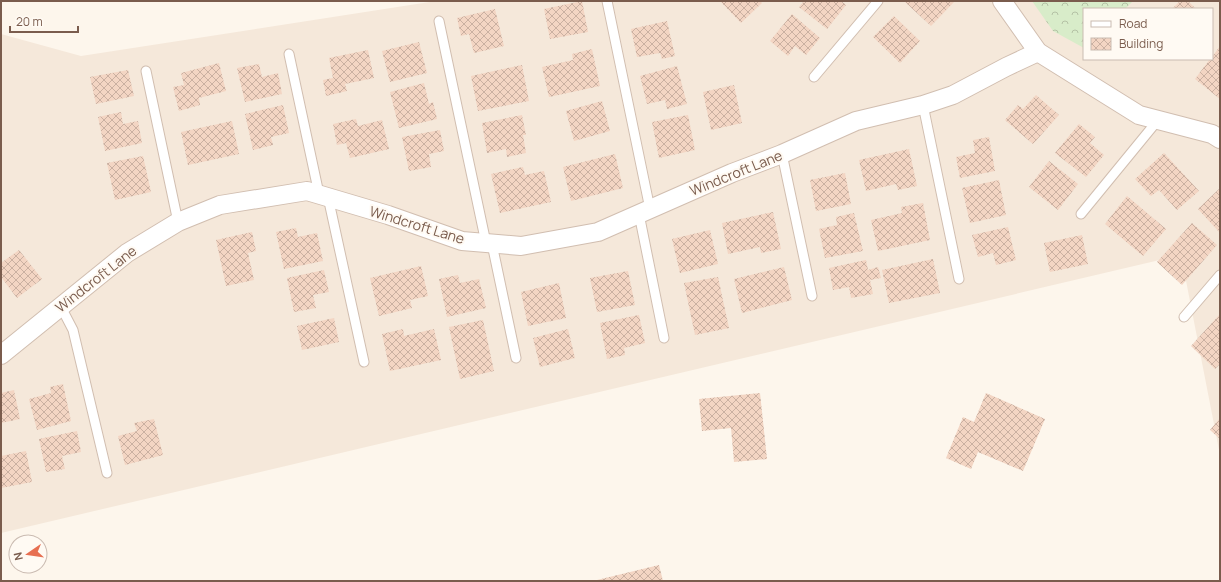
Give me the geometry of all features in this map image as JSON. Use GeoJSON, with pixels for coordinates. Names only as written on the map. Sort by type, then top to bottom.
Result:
{"type":"FeatureCollection","features":[{"type":"Feature","properties":{"kind":"street"},"geometry":{"type":"LineString","coordinates":[[1002,1],[1038,52],[1139,115],[1216,134]]}},
{"type":"Feature","properties":{"kind":"street","name":"Windcroft Lane"},"geometry":{"type":"LineString","coordinates":[[1,355],[127,252],[178,222],[220,205],[307,191],[388,215],[462,241],[521,246],[598,232],[732,173],[782,154],[856,120],[923,105],[953,95],[1038,52]]}},
{"type":"Feature","properties":{"kind":"lane"},"geometry":{"type":"LineString","coordinates":[[607,1],[644,211],[664,338]]}},
{"type":"Feature","properties":{"kind":"lane"},"geometry":{"type":"LineString","coordinates":[[814,76],[878,1]]}},
{"type":"Feature","properties":{"kind":"lane"},"geometry":{"type":"LineString","coordinates":[[439,21],[516,358]]}},
{"type":"Feature","properties":{"kind":"lane"},"geometry":{"type":"LineString","coordinates":[[289,54],[364,362]]}},
{"type":"Feature","properties":{"kind":"lane"},"geometry":{"type":"LineString","coordinates":[[146,72],[178,222]]}},
{"type":"Feature","properties":{"kind":"lane"},"geometry":{"type":"LineString","coordinates":[[923,105],[959,279]]}},
{"type":"Feature","properties":{"kind":"lane"},"geometry":{"type":"LineString","coordinates":[[1081,214],[1158,120]]}},
{"type":"Feature","properties":{"kind":"lane"},"geometry":{"type":"LineString","coordinates":[[782,154],[812,296]]}},
{"type":"Feature","properties":{"kind":"lane"},"geometry":{"type":"LineString","coordinates":[[1184,318],[1220,275]]}},
{"type":"Feature","properties":{"kind":"lane"},"geometry":{"type":"LineString","coordinates":[[61,307],[73,330],[107,473]]}},
{"type":"Feature","properties":{"kind":"shaded area"},"geometry":{"type":"Polygon","coordinates":[[[436,1],[1220,1],[1220,455],[1181,255],[1,533],[1,34],[81,56],[436,1]]]}},
{"type":"Feature","properties":{"kind":"green space"},"geometry":{"type":"Polygon","coordinates":[[[1032,1],[1133,1],[1126,8],[1083,8],[1083,47],[1053,31],[1032,1]]]}},
{"type":"Feature","properties":{"kind":"building"},"geometry":{"type":"Polygon","coordinates":[[[582,1],[588,32],[550,39],[544,9],[582,1]]]}},
{"type":"Feature","properties":{"kind":"building"},"geometry":{"type":"Polygon","coordinates":[[[720,1],[760,1],[762,3],[741,23],[720,1]]]}},
{"type":"Feature","properties":{"kind":"building"},"geometry":{"type":"Polygon","coordinates":[[[804,1],[841,1],[846,5],[827,29],[799,7],[804,1]]]}},
{"type":"Feature","properties":{"kind":"building"},"geometry":{"type":"Polygon","coordinates":[[[904,1],[955,1],[931,26],[904,1]]]}},
{"type":"Feature","properties":{"kind":"building"},"geometry":{"type":"Polygon","coordinates":[[[1180,1],[1188,1],[1195,8],[1173,8],[1180,1]]]}},
{"type":"Feature","properties":{"kind":"building"},"geometry":{"type":"Polygon","coordinates":[[[495,9],[504,46],[474,53],[469,34],[461,36],[457,18],[495,9]]]}},
{"type":"Feature","properties":{"kind":"building"},"geometry":{"type":"Polygon","coordinates":[[[792,14],[820,38],[806,55],[795,46],[788,56],[770,41],[792,14]]]}},
{"type":"Feature","properties":{"kind":"building"},"geometry":{"type":"Polygon","coordinates":[[[894,16],[920,41],[900,63],[873,37],[894,16]]]}},
{"type":"Feature","properties":{"kind":"building"},"geometry":{"type":"Polygon","coordinates":[[[667,21],[675,56],[662,59],[660,53],[637,57],[631,29],[667,21]]]}},
{"type":"Feature","properties":{"kind":"building"},"geometry":{"type":"Polygon","coordinates":[[[419,42],[427,73],[390,82],[382,51],[419,42]]]}},
{"type":"Feature","properties":{"kind":"building"},"geometry":{"type":"Polygon","coordinates":[[[1220,46],[1220,99],[1195,79],[1209,60],[1213,60],[1213,56],[1220,46]]]}},
{"type":"Feature","properties":{"kind":"building"},"geometry":{"type":"Polygon","coordinates":[[[592,49],[600,86],[549,97],[542,67],[573,60],[572,54],[592,49]]]}},
{"type":"Feature","properties":{"kind":"building"},"geometry":{"type":"Polygon","coordinates":[[[368,50],[374,78],[345,84],[347,91],[326,96],[323,80],[333,78],[329,58],[368,50]]]}},
{"type":"Feature","properties":{"kind":"building"},"geometry":{"type":"Polygon","coordinates":[[[219,63],[226,91],[199,98],[200,105],[179,111],[173,87],[184,85],[181,73],[219,63]]]}},
{"type":"Feature","properties":{"kind":"building"},"geometry":{"type":"Polygon","coordinates":[[[259,64],[262,77],[278,73],[282,94],[245,102],[237,68],[259,64]]]}},
{"type":"Feature","properties":{"kind":"building"},"geometry":{"type":"Polygon","coordinates":[[[522,65],[529,101],[478,111],[471,76],[522,65]]]}},
{"type":"Feature","properties":{"kind":"building"},"geometry":{"type":"Polygon","coordinates":[[[677,66],[687,104],[667,109],[665,100],[647,104],[640,76],[677,66]]]}},
{"type":"Feature","properties":{"kind":"building"},"geometry":{"type":"Polygon","coordinates":[[[128,70],[134,96],[96,104],[90,77],[128,70]]]}},
{"type":"Feature","properties":{"kind":"building"},"geometry":{"type":"Polygon","coordinates":[[[424,83],[429,104],[433,102],[437,119],[399,128],[390,92],[424,83]]]}},
{"type":"Feature","properties":{"kind":"building"},"geometry":{"type":"Polygon","coordinates":[[[734,85],[742,123],[711,130],[703,92],[734,85]]]}},
{"type":"Feature","properties":{"kind":"building"},"geometry":{"type":"Polygon","coordinates":[[[1036,95],[1059,115],[1033,144],[1005,120],[1018,105],[1023,109],[1036,95]]]}},
{"type":"Feature","properties":{"kind":"building"},"geometry":{"type":"Polygon","coordinates":[[[602,101],[610,131],[574,141],[566,111],[602,101]]]}},
{"type":"Feature","properties":{"kind":"building"},"geometry":{"type":"Polygon","coordinates":[[[283,105],[289,133],[271,137],[273,145],[253,150],[245,114],[283,105]]]}},
{"type":"Feature","properties":{"kind":"building"},"geometry":{"type":"Polygon","coordinates":[[[121,112],[123,124],[138,121],[142,143],[105,151],[98,117],[121,112]]]}},
{"type":"Feature","properties":{"kind":"building"},"geometry":{"type":"Polygon","coordinates":[[[522,115],[526,135],[523,135],[526,153],[507,157],[506,149],[487,153],[482,123],[522,115]]]}},
{"type":"Feature","properties":{"kind":"building"},"geometry":{"type":"Polygon","coordinates":[[[688,115],[695,150],[659,158],[652,122],[688,115]]]}},
{"type":"Feature","properties":{"kind":"building"},"geometry":{"type":"Polygon","coordinates":[[[356,119],[358,126],[382,120],[389,149],[350,158],[346,143],[337,145],[333,124],[356,119]]]}},
{"type":"Feature","properties":{"kind":"building"},"geometry":{"type":"Polygon","coordinates":[[[232,121],[239,154],[188,165],[181,132],[232,121]]]}},
{"type":"Feature","properties":{"kind":"building"},"geometry":{"type":"Polygon","coordinates":[[[1079,124],[1095,137],[1090,143],[1104,155],[1086,177],[1055,153],[1079,124]]]}},
{"type":"Feature","properties":{"kind":"building"},"geometry":{"type":"Polygon","coordinates":[[[440,130],[444,151],[429,154],[431,167],[409,171],[402,137],[440,130]]]}},
{"type":"Feature","properties":{"kind":"building"},"geometry":{"type":"Polygon","coordinates":[[[989,137],[995,171],[960,178],[956,157],[975,153],[973,140],[989,137]]]}},
{"type":"Feature","properties":{"kind":"building"},"geometry":{"type":"Polygon","coordinates":[[[909,149],[917,186],[898,190],[896,184],[866,191],[859,160],[909,149]]]}},
{"type":"Feature","properties":{"kind":"building"},"geometry":{"type":"Polygon","coordinates":[[[1164,153],[1199,191],[1177,210],[1159,190],[1151,196],[1135,179],[1164,153]]]}},
{"type":"Feature","properties":{"kind":"building"},"geometry":{"type":"Polygon","coordinates":[[[615,154],[623,188],[571,201],[563,167],[615,154]]]}},
{"type":"Feature","properties":{"kind":"building"},"geometry":{"type":"Polygon","coordinates":[[[143,156],[151,192],[115,200],[107,163],[143,156]]]}},
{"type":"Feature","properties":{"kind":"building"},"geometry":{"type":"Polygon","coordinates":[[[1049,161],[1078,184],[1058,210],[1029,187],[1049,161]]]}},
{"type":"Feature","properties":{"kind":"building"},"geometry":{"type":"Polygon","coordinates":[[[523,167],[525,175],[544,171],[551,202],[500,213],[491,174],[523,167]]]}},
{"type":"Feature","properties":{"kind":"building"},"geometry":{"type":"Polygon","coordinates":[[[845,173],[851,204],[816,211],[810,180],[845,173]]]}},
{"type":"Feature","properties":{"kind":"building"},"geometry":{"type":"Polygon","coordinates":[[[999,180],[1006,215],[970,223],[962,188],[999,180]]]}},
{"type":"Feature","properties":{"kind":"building"},"geometry":{"type":"Polygon","coordinates":[[[1220,188],[1220,233],[1198,209],[1220,188]]]}},
{"type":"Feature","properties":{"kind":"building"},"geometry":{"type":"Polygon","coordinates":[[[1127,196],[1166,229],[1143,256],[1105,224],[1127,196]]]}},
{"type":"Feature","properties":{"kind":"building"},"geometry":{"type":"Polygon","coordinates":[[[923,203],[930,240],[878,251],[871,220],[902,213],[901,207],[923,203]]]}},
{"type":"Feature","properties":{"kind":"building"},"geometry":{"type":"Polygon","coordinates":[[[773,212],[781,249],[761,253],[760,247],[728,254],[722,223],[773,212]]]}},
{"type":"Feature","properties":{"kind":"building"},"geometry":{"type":"Polygon","coordinates":[[[854,213],[863,251],[825,258],[819,229],[837,225],[836,217],[854,213]]]}},
{"type":"Feature","properties":{"kind":"building"},"geometry":{"type":"Polygon","coordinates":[[[1192,223],[1217,245],[1182,285],[1157,262],[1192,223]]]}},
{"type":"Feature","properties":{"kind":"building"},"geometry":{"type":"Polygon","coordinates":[[[1008,227],[1016,260],[996,265],[993,253],[978,257],[972,235],[1008,227]]]}},
{"type":"Feature","properties":{"kind":"building"},"geometry":{"type":"Polygon","coordinates":[[[296,228],[298,237],[317,233],[323,261],[284,269],[276,232],[296,228]]]}},
{"type":"Feature","properties":{"kind":"building"},"geometry":{"type":"Polygon","coordinates":[[[710,230],[718,264],[680,273],[672,239],[710,230]]]}},
{"type":"Feature","properties":{"kind":"building"},"geometry":{"type":"Polygon","coordinates":[[[252,232],[256,251],[248,253],[254,280],[226,286],[216,240],[252,232]]]}},
{"type":"Feature","properties":{"kind":"building"},"geometry":{"type":"Polygon","coordinates":[[[1082,235],[1088,264],[1050,272],[1044,243],[1082,235]]]}},
{"type":"Feature","properties":{"kind":"building"},"geometry":{"type":"Polygon","coordinates":[[[19,250],[42,279],[17,298],[1,277],[1,263],[19,250]]]}},
{"type":"Feature","properties":{"kind":"building"},"geometry":{"type":"Polygon","coordinates":[[[933,259],[940,293],[889,303],[882,270],[933,259]]]}},
{"type":"Feature","properties":{"kind":"building"},"geometry":{"type":"Polygon","coordinates":[[[866,260],[868,270],[878,267],[881,278],[870,280],[873,294],[851,298],[849,287],[833,290],[829,268],[866,260]]]}},
{"type":"Feature","properties":{"kind":"building"},"geometry":{"type":"Polygon","coordinates":[[[421,266],[428,296],[410,300],[412,308],[379,316],[370,278],[421,266]]]}},
{"type":"Feature","properties":{"kind":"building"},"geometry":{"type":"Polygon","coordinates":[[[784,267],[792,300],[742,313],[734,279],[784,267]]]}},
{"type":"Feature","properties":{"kind":"building"},"geometry":{"type":"Polygon","coordinates":[[[324,270],[329,292],[313,295],[316,308],[294,312],[287,278],[324,270]]]}},
{"type":"Feature","properties":{"kind":"building"},"geometry":{"type":"Polygon","coordinates":[[[628,271],[635,305],[597,312],[590,278],[628,271]]]}},
{"type":"Feature","properties":{"kind":"building"},"geometry":{"type":"Polygon","coordinates":[[[458,275],[460,283],[479,279],[486,308],[447,317],[439,279],[458,275]]]}},
{"type":"Feature","properties":{"kind":"building"},"geometry":{"type":"Polygon","coordinates":[[[718,277],[729,328],[695,335],[684,283],[718,277]]]}},
{"type":"Feature","properties":{"kind":"building"},"geometry":{"type":"Polygon","coordinates":[[[559,283],[566,318],[528,326],[521,292],[559,283]]]}},
{"type":"Feature","properties":{"kind":"building"},"geometry":{"type":"Polygon","coordinates":[[[1220,314],[1220,364],[1215,369],[1191,346],[1220,314]]]}},
{"type":"Feature","properties":{"kind":"building"},"geometry":{"type":"Polygon","coordinates":[[[639,315],[645,343],[624,348],[625,355],[607,359],[600,323],[639,315]]]}},
{"type":"Feature","properties":{"kind":"building"},"geometry":{"type":"Polygon","coordinates":[[[334,318],[339,342],[302,350],[297,326],[334,318]]]}},
{"type":"Feature","properties":{"kind":"building"},"geometry":{"type":"Polygon","coordinates":[[[483,320],[494,371],[460,379],[449,327],[483,320]]]}},
{"type":"Feature","properties":{"kind":"building"},"geometry":{"type":"Polygon","coordinates":[[[403,329],[404,336],[434,329],[441,360],[390,371],[382,334],[403,329]]]}},
{"type":"Feature","properties":{"kind":"building"},"geometry":{"type":"Polygon","coordinates":[[[568,329],[575,358],[540,367],[533,338],[568,329]]]}},
{"type":"Feature","properties":{"kind":"building"},"geometry":{"type":"Polygon","coordinates":[[[63,384],[71,421],[37,430],[29,399],[51,393],[50,387],[63,384]]]}},
{"type":"Feature","properties":{"kind":"building"},"geometry":{"type":"Polygon","coordinates":[[[14,390],[20,419],[1,423],[1,393],[14,390]]]}},
{"type":"Feature","properties":{"kind":"building"},"geometry":{"type":"Polygon","coordinates":[[[760,393],[767,459],[734,462],[731,428],[702,431],[699,399],[760,393]]]}},
{"type":"Feature","properties":{"kind":"building"},"geometry":{"type":"Polygon","coordinates":[[[986,393],[1045,419],[1023,471],[978,452],[971,469],[946,458],[963,417],[974,422],[986,393]]]}},
{"type":"Feature","properties":{"kind":"building"},"geometry":{"type":"Polygon","coordinates":[[[1220,418],[1220,439],[1210,430],[1220,418]]]}},
{"type":"Feature","properties":{"kind":"building"},"geometry":{"type":"Polygon","coordinates":[[[154,419],[163,455],[125,465],[118,436],[137,431],[134,423],[154,419]]]}},
{"type":"Feature","properties":{"kind":"building"},"geometry":{"type":"Polygon","coordinates":[[[77,431],[81,452],[62,456],[65,469],[46,472],[39,439],[77,431]]]}},
{"type":"Feature","properties":{"kind":"building"},"geometry":{"type":"Polygon","coordinates":[[[26,451],[32,482],[1,488],[1,456],[26,451]]]}},
{"type":"Feature","properties":{"kind":"building"},"geometry":{"type":"Polygon","coordinates":[[[659,565],[663,581],[597,581],[597,580],[659,565]]]}}]}
